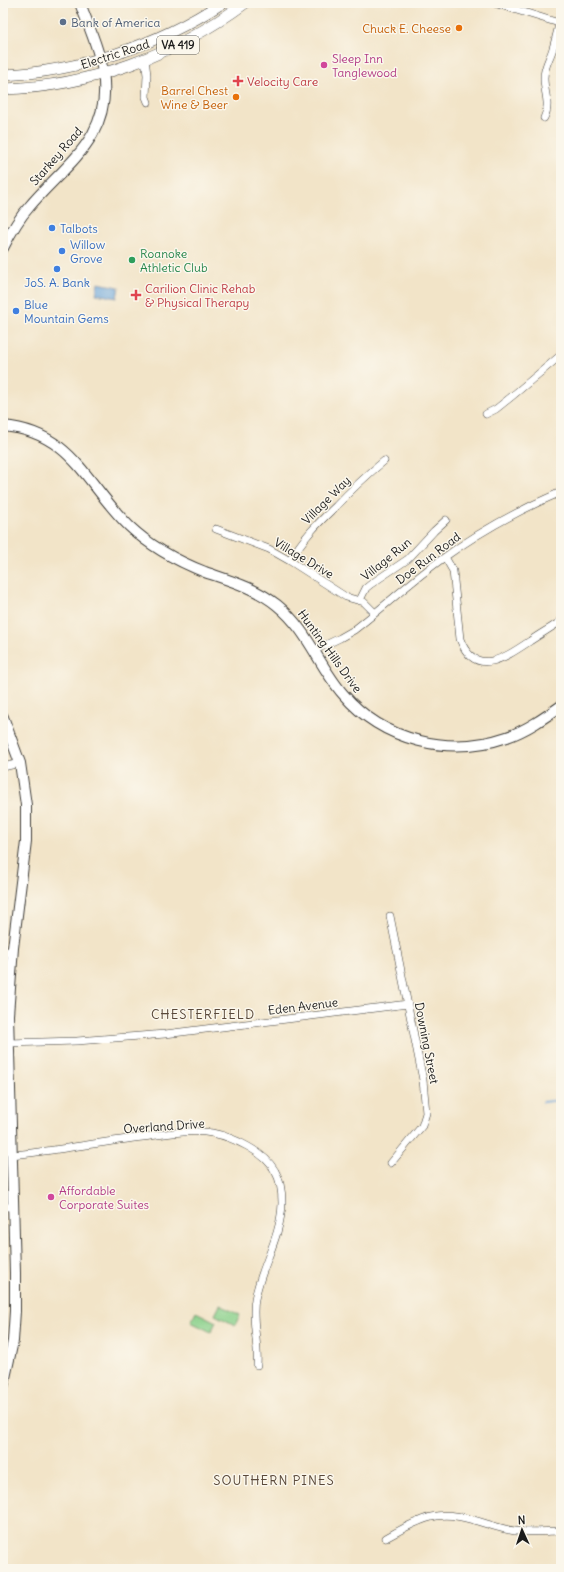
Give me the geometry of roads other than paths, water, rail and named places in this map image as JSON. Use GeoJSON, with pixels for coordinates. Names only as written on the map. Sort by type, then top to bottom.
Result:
{"type":"FeatureCollection","features":[{"type":"Feature","properties":{"kind":"main road","name":"Starkey Road"},"geometry":{"type":"LineString","coordinates":[[3,248],[17,222],[29,207],[89,142],[100,119],[103,104],[103,73],[100,58],[80,3]]}},
{"type":"Feature","properties":{"kind":"main road","name":"Electric Road"},"geometry":{"type":"LineString","coordinates":[[3,75],[55,70],[100,58],[165,34],[222,3]]}},
{"type":"Feature","properties":{"kind":"main road","name":"Electric Road"},"geometry":{"type":"LineString","coordinates":[[3,89],[63,82],[103,73],[145,59],[198,34],[245,3]]}},
{"type":"Feature","properties":{"kind":"main road","name":"Hunting Hills Drive"},"geometry":{"type":"LineString","coordinates":[[3,426],[28,430],[57,444],[128,525],[154,547],[182,562],[243,585],[265,596],[291,618],[301,629],[334,683],[354,706],[388,730],[417,740],[449,746],[470,745],[491,742],[524,730],[561,706]]}},
{"type":"Feature","properties":{"kind":"main road"},"geometry":{"type":"LineString","coordinates":[[3,717],[20,763],[26,805],[26,841],[9,992],[8,1043],[11,1155],[8,1207],[15,1273],[12,1341],[3,1387]]}},
{"type":"Feature","properties":{"kind":"street"},"geometry":{"type":"LineString","coordinates":[[494,3],[560,20],[553,49],[545,68],[544,78],[548,102],[547,112],[544,118]]}},
{"type":"Feature","properties":{"kind":"street"},"geometry":{"type":"LineString","coordinates":[[145,59],[147,75],[146,97],[148,102]]}},
{"type":"Feature","properties":{"kind":"street"},"geometry":{"type":"LineString","coordinates":[[486,414],[496,409],[561,355]]}},
{"type":"Feature","properties":{"kind":"street","name":"Village Way"},"geometry":{"type":"LineString","coordinates":[[290,561],[310,532],[368,474],[384,462]]}},
{"type":"Feature","properties":{"kind":"street","name":"Doe Run Road"},"geometry":{"type":"LineString","coordinates":[[315,650],[340,638],[375,613],[445,557],[508,518],[561,492]]}},
{"type":"Feature","properties":{"kind":"street","name":"Village Run"},"geometry":{"type":"LineString","coordinates":[[360,600],[366,588],[408,559],[446,520]]}},
{"type":"Feature","properties":{"kind":"street","name":"Village Drive"},"geometry":{"type":"LineString","coordinates":[[216,529],[269,549],[352,600],[360,600],[375,613]]}},
{"type":"Feature","properties":{"kind":"street"},"geometry":{"type":"LineString","coordinates":[[445,557],[453,572],[460,639],[463,648],[472,657],[489,662],[504,658],[561,621]]}},
{"type":"Feature","properties":{"kind":"street"},"geometry":{"type":"LineString","coordinates":[[3,767],[20,763]]}},
{"type":"Feature","properties":{"kind":"street","name":"Downing Street"},"geometry":{"type":"LineString","coordinates":[[390,916],[423,1080],[426,1113],[422,1126],[391,1163]]}},
{"type":"Feature","properties":{"kind":"street"},"geometry":{"type":"LineString","coordinates":[[3,955],[13,948]]}},
{"type":"Feature","properties":{"kind":"street","name":"Eden Avenue"},"geometry":{"type":"LineString","coordinates":[[8,1043],[77,1041],[165,1034],[408,1004]]}},
{"type":"Feature","properties":{"kind":"street","name":"Overland Drive"},"geometry":{"type":"LineString","coordinates":[[11,1155],[164,1134],[195,1132],[211,1133],[230,1138],[256,1152],[267,1161],[276,1171],[279,1179],[282,1203],[278,1230],[261,1277],[255,1300],[254,1316],[257,1365]]}},
{"type":"Feature","properties":{"kind":"street"},"geometry":{"type":"LineString","coordinates":[[386,1538],[431,1517],[451,1515],[468,1518],[493,1527],[516,1531],[561,1531]]}},
{"type":"Feature","properties":{"kind":"water"},"geometry":{"type":"Polygon","coordinates":[[[98,283],[119,287],[117,298],[96,294],[98,283]]]}},
{"type":"Feature","properties":{"kind":"waterway"},"geometry":{"type":"LineString","coordinates":[[543,1102],[561,1100]]}},
{"type":"Feature","properties":{"kind":"place","name":"Bank of America"},"geometry":{"type":"Point","coordinates":[63,22]}},
{"type":"Feature","properties":{"kind":"place","name":"Chuck E. Cheese"},"geometry":{"type":"Point","coordinates":[459,28]}},
{"type":"Feature","properties":{"kind":"place","name":"Sleep Inn Tanglewood"},"geometry":{"type":"Point","coordinates":[324,65]}},
{"type":"Feature","properties":{"kind":"place","name":"Velocity Care"},"geometry":{"type":"Point","coordinates":[238,81]}},
{"type":"Feature","properties":{"kind":"place","name":"Barrel Chest Wine & Beer"},"geometry":{"type":"Point","coordinates":[236,97]}},
{"type":"Feature","properties":{"kind":"place","name":"Talbots"},"geometry":{"type":"Point","coordinates":[52,228]}},
{"type":"Feature","properties":{"kind":"place","name":"Willow Grove"},"geometry":{"type":"Point","coordinates":[62,251]}},
{"type":"Feature","properties":{"kind":"place","name":"Roanoke Athletic Club"},"geometry":{"type":"Point","coordinates":[132,260]}},
{"type":"Feature","properties":{"kind":"place","name":"JoS. A. Bank"},"geometry":{"type":"Point","coordinates":[57,269]}},
{"type":"Feature","properties":{"kind":"place","name":"Carilion Clinic Rehab & Physical Therapy"},"geometry":{"type":"Point","coordinates":[136,295]}},
{"type":"Feature","properties":{"kind":"place","name":"Blue Mountain Gems"},"geometry":{"type":"Point","coordinates":[16,311]}},
{"type":"Feature","properties":{"kind":"place","name":"Affordable Corporate Suites"},"geometry":{"type":"Point","coordinates":[51,1197]}},
{"type":"Feature","properties":{"kind":"district","name":"CHESTERFIELD"},"geometry":{"type":"Point","coordinates":[203,1014]}},
{"type":"Feature","properties":{"kind":"district","name":"SOUTHERN PINES"},"geometry":{"type":"Point","coordinates":[274,1480]}}]}
